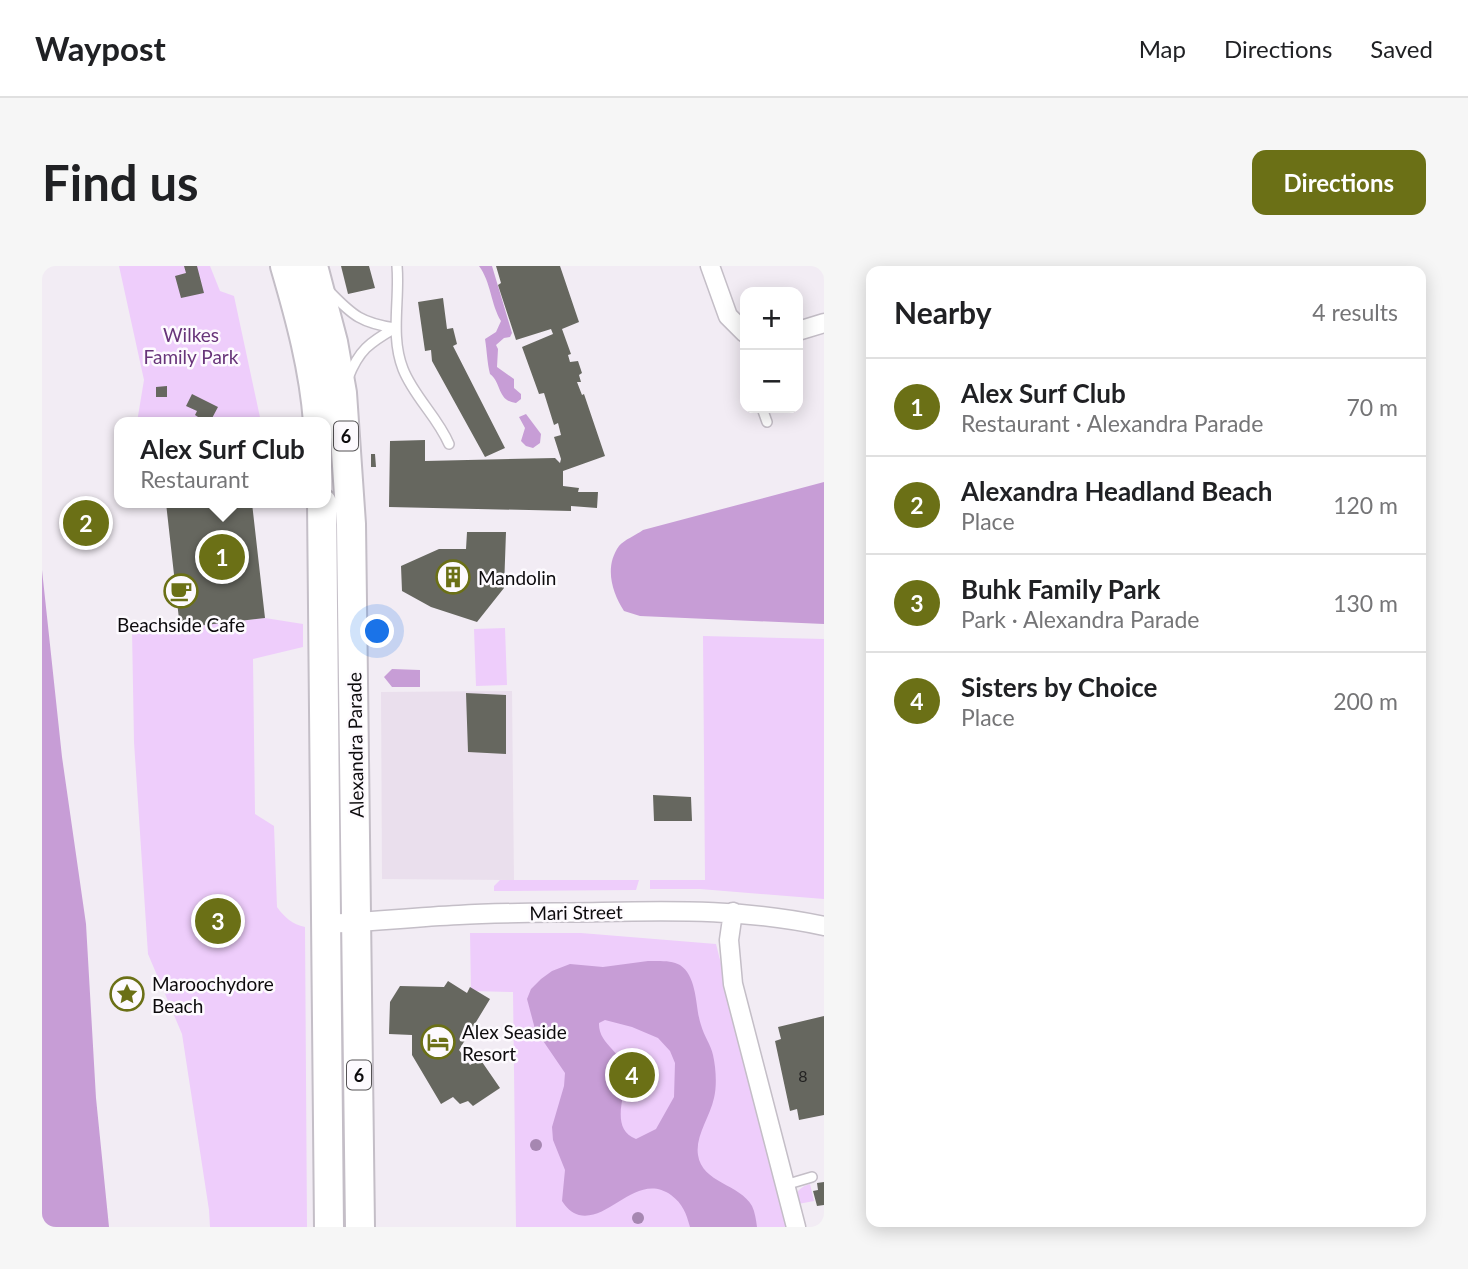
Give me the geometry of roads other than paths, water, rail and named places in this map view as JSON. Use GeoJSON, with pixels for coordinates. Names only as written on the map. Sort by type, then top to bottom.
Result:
{"type":"FeatureCollection","features":[{"type":"Feature","properties":{"kind":"main road","name":"6"},"geometry":{"type":"LineString","coordinates":[[285,266],[300,319],[313,380],[317,417]]}},
{"type":"Feature","properties":{"kind":"main road","name":"Alexandra Parade"},"geometry":{"type":"LineString","coordinates":[[315,266],[342,393],[352,561],[360,1227]]}},
{"type":"Feature","properties":{"kind":"main road","name":"Alexandra Parade"},"geometry":{"type":"LineString","coordinates":[[322,508],[329,1227]]}},
{"type":"Feature","properties":{"kind":"street"},"geometry":{"type":"LineString","coordinates":[[710,266],[728,316],[740,329]]}},
{"type":"Feature","properties":{"kind":"street"},"geometry":{"type":"LineString","coordinates":[[803,329],[824,323]]}},
{"type":"Feature","properties":{"kind":"street","name":"Mari Street"},"geometry":{"type":"LineString","coordinates":[[326,923],[460,914],[669,910],[779,916],[824,926]]}},
{"type":"Feature","properties":{"kind":"street"},"geometry":{"type":"LineString","coordinates":[[733,912],[729,940],[733,984],[796,1227]]}},
{"type":"Feature","properties":{"kind":"lane"},"geometry":{"type":"LineString","coordinates":[[315,266],[327,290],[360,320],[395,328]]}},
{"type":"Feature","properties":{"kind":"lane"},"geometry":{"type":"LineString","coordinates":[[397,266],[398,303],[395,328],[402,367],[449,444]]}},
{"type":"Feature","properties":{"kind":"lane"},"geometry":{"type":"LineString","coordinates":[[342,393],[355,360],[363,348],[395,328]]}},
{"type":"Feature","properties":{"kind":"lane"},"geometry":{"type":"LineString","coordinates":[[764,413],[767,422]]}},
{"type":"Feature","properties":{"kind":"lane"},"geometry":{"type":"LineString","coordinates":[[785,1185],[812,1177]]}},
{"type":"Feature","properties":{"kind":"place","name":"Alexandra Headland Beach"},"geometry":{"type":"Point","coordinates":[86,523]}},
{"type":"Feature","properties":{"kind":"place","name":"Alex Surf Club"},"geometry":{"type":"Point","coordinates":[222,557]}},
{"type":"Feature","properties":{"kind":"place","name":"Mandolin"},"geometry":{"type":"Point","coordinates":[453,577]}},
{"type":"Feature","properties":{"kind":"place","name":"Beachside Cafe"},"geometry":{"type":"Point","coordinates":[181,591]}},
{"type":"Feature","properties":{"kind":"place","name":"Buhk Family Park"},"geometry":{"type":"Point","coordinates":[218,921]}},
{"type":"Feature","properties":{"kind":"place","name":"Maroochydore Beach"},"geometry":{"type":"Point","coordinates":[127,994]}},
{"type":"Feature","properties":{"kind":"place","name":"Alex Seaside Resort"},"geometry":{"type":"Point","coordinates":[438,1042]}},
{"type":"Feature","properties":{"kind":"place","name":"Sisters by Choice"},"geometry":{"type":"Point","coordinates":[632,1075]}},
{"type":"Feature","properties":{"kind":"park label","name":"Wilkes Family Park"},"geometry":{"type":"Point","coordinates":[191,345]}}]}
